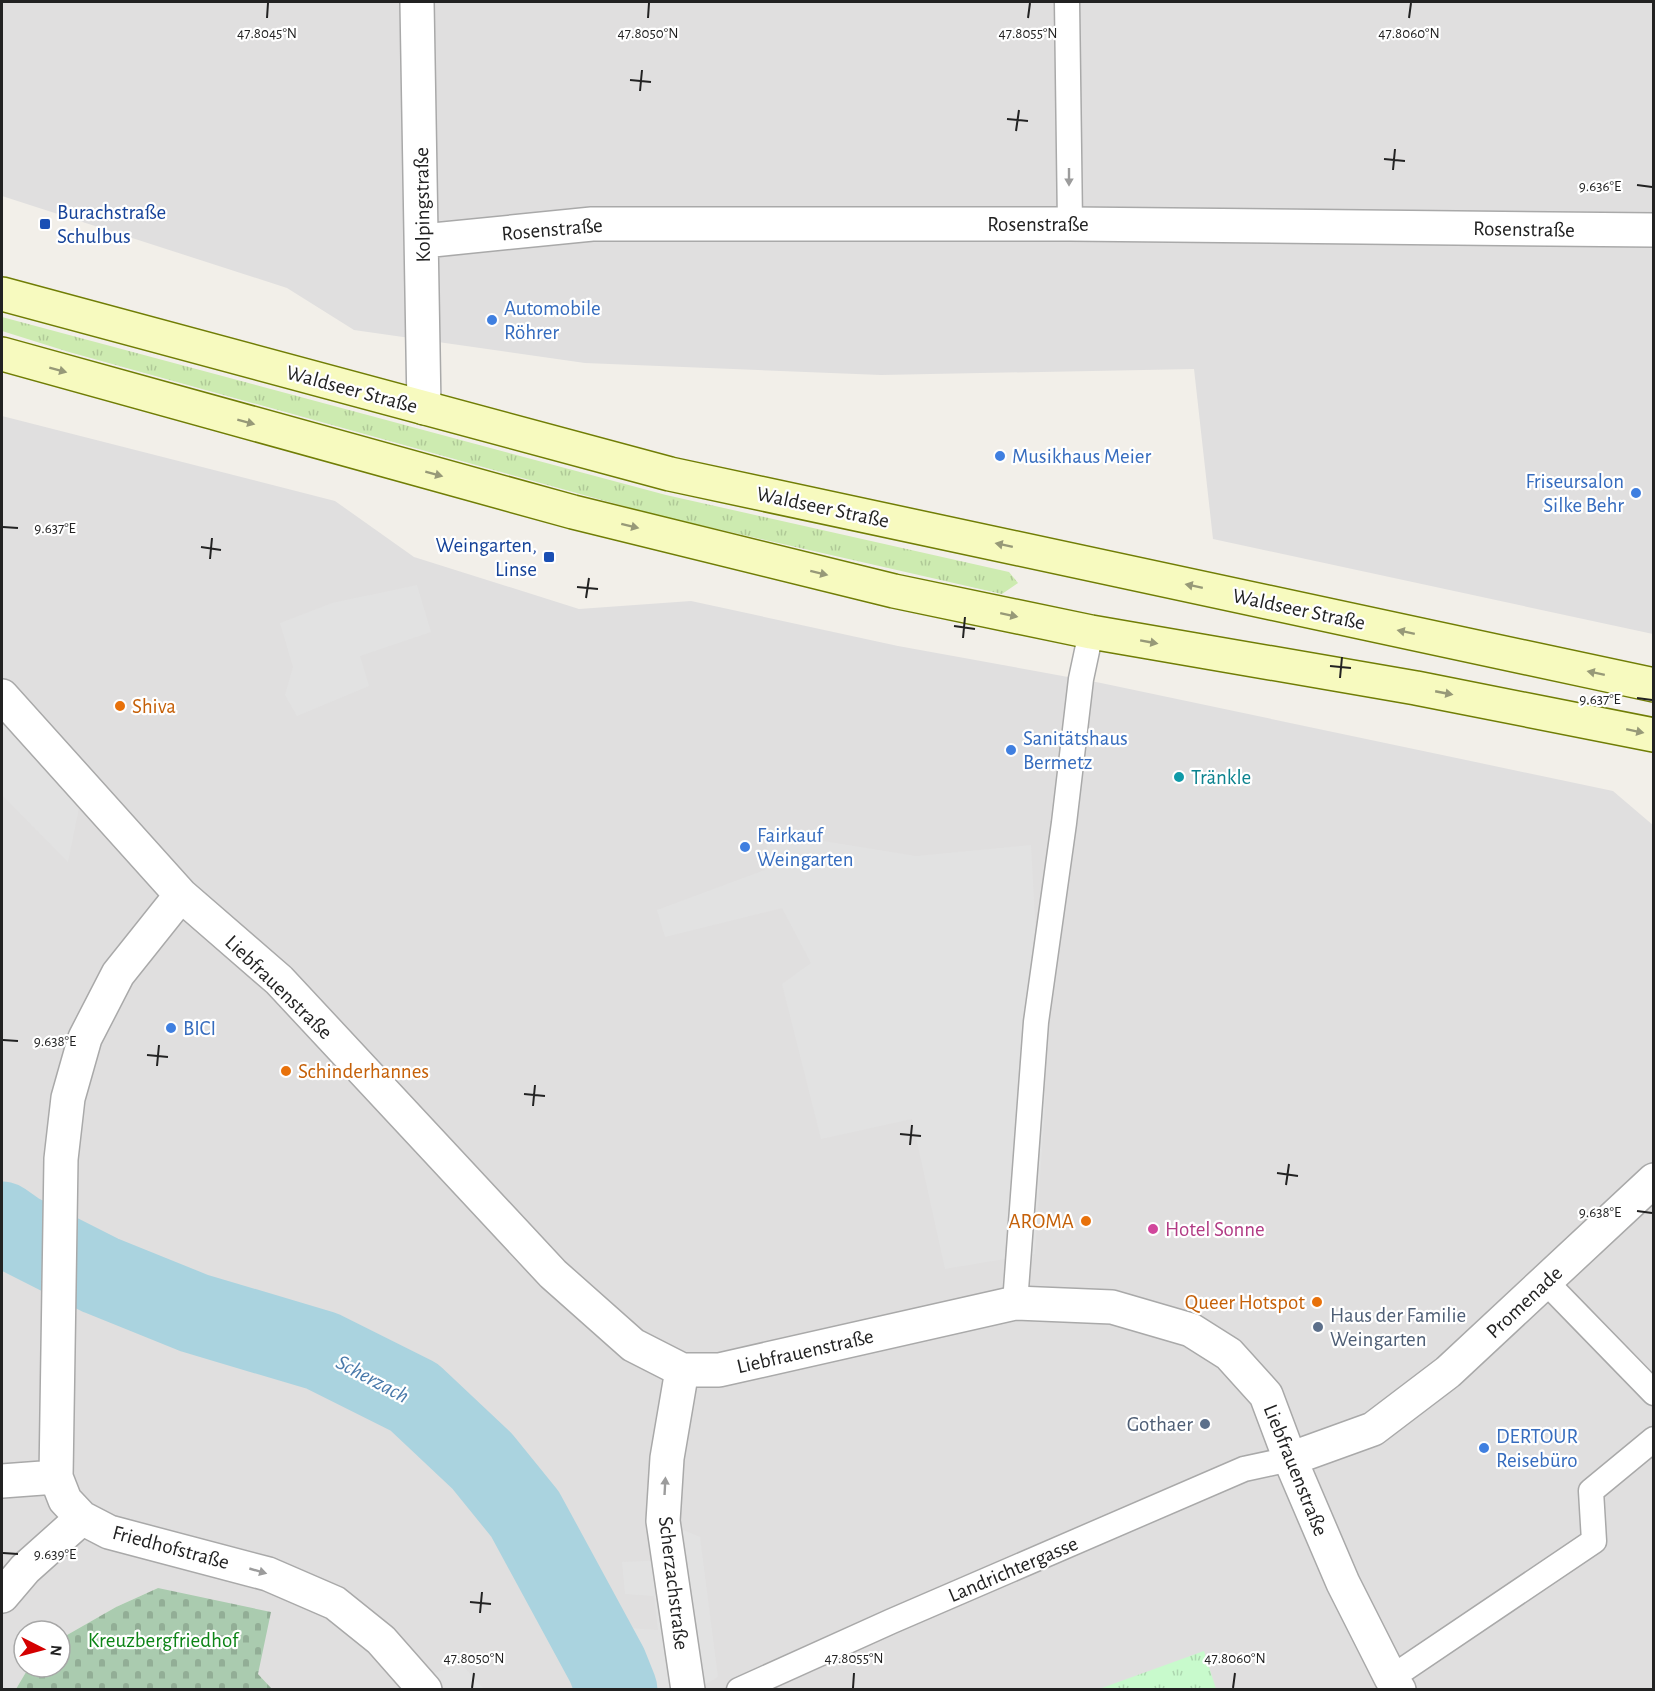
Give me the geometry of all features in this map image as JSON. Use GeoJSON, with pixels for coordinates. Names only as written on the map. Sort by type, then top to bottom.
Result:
{"type":"FeatureCollection","features":[{"type":"Feature","properties":{"kind":"main road","name":"Waldseer Straße"},"geometry":{"type":"LineString","coordinates":[[2,294],[670,474],[1653,685]]}},
{"type":"Feature","properties":{"kind":"main road"},"geometry":{"type":"LineString","coordinates":[[2,354],[573,512],[894,591],[1091,632],[1416,688],[1653,735]]}},
{"type":"Feature","properties":{"kind":"street","name":"Kolpingstraße"},"geometry":{"type":"LineString","coordinates":[[417,2],[423,241],[424,408]]}},
{"type":"Feature","properties":{"kind":"street","name":"Rosenstraße"},"geometry":{"type":"LineString","coordinates":[[423,241],[592,224],[1070,224],[1653,231]]}},
{"type":"Feature","properties":{"kind":"street","name":"Liebfrauenstraße"},"geometry":{"type":"LineString","coordinates":[[2,696],[182,895],[279,980],[553,1274],[680,1386],[719,1370],[1015,1303],[1112,1307],[1191,1330],[1229,1354],[1266,1395],[1290,1459],[1343,1583],[1395,1684]]}},
{"type":"Feature","properties":{"kind":"street","name":"Friedhofstraße"},"geometry":{"type":"LineString","coordinates":[[182,895],[118,974],[85,1038],[68,1098],[61,1160],[56,1477],[64,1500],[82,1518],[109,1532],[268,1574],[335,1603],[381,1641],[425,1689]]}},
{"type":"Feature","properties":{"kind":"street","name":"Promenade"},"geometry":{"type":"LineString","coordinates":[[1290,1459],[1373,1429],[1448,1372],[1653,1180]]}},
{"type":"Feature","properties":{"kind":"street","name":"Scherzachstraße"},"geometry":{"type":"LineString","coordinates":[[680,1386],[667,1458],[663,1521],[688,1689]]}},
{"type":"Feature","properties":{"kind":"street"},"geometry":{"type":"LineString","coordinates":[[2,1481],[56,1477]]}},
{"type":"Feature","properties":{"kind":"street"},"geometry":{"type":"LineString","coordinates":[[2,1596],[25,1569],[82,1518]]}},
{"type":"Feature","properties":{"kind":"lane"},"geometry":{"type":"LineString","coordinates":[[1067,2],[1070,224]]}},
{"type":"Feature","properties":{"kind":"lane"},"geometry":{"type":"LineString","coordinates":[[1015,1303],[1036,1022],[1063,833],[1081,679],[1091,632]]}},
{"type":"Feature","properties":{"kind":"lane"},"geometry":{"type":"LineString","coordinates":[[1545,1281],[1653,1393]]}},
{"type":"Feature","properties":{"kind":"lane"},"geometry":{"type":"LineString","coordinates":[[1395,1684],[1594,1541],[1592,1491],[1653,1439]]}},
{"type":"Feature","properties":{"kind":"lane","name":"Landrichtergasse"},"geometry":{"type":"LineString","coordinates":[[740,1689],[1244,1469],[1290,1459]]}},
{"type":"Feature","properties":{"kind":"shaded area"},"geometry":{"type":"Polygon","coordinates":[[[2,2],[1653,2],[1653,634],[1213,539],[1194,369],[881,375],[585,363],[354,330],[287,288],[2,196],[2,2]]]}},
{"type":"Feature","properties":{"kind":"shaded area"},"geometry":{"type":"Polygon","coordinates":[[[2,416],[335,501],[414,557],[579,609],[691,601],[898,646],[1101,683],[1613,791],[1654,826],[1653,1689],[272,1689],[258,1674],[158,1588],[116,1607],[72,1632],[72,1619],[12,1619],[12,1679],[22,1679],[16,1689],[2,1689],[2,416]]]}},
{"type":"Feature","properties":{"kind":"shaded area"},"geometry":{"type":"Polygon","coordinates":[[[417,585],[431,632],[360,656],[369,686],[297,716],[285,695],[293,667],[280,623],[332,603],[417,585]]]}},
{"type":"Feature","properties":{"kind":"shaded area"},"geometry":{"type":"Polygon","coordinates":[[[2,696],[83,788],[68,862],[2,795],[2,696]]]}},
{"type":"Feature","properties":{"kind":"shaded area"},"geometry":{"type":"Polygon","coordinates":[[[768,832],[916,856],[1031,845],[1045,1105],[1035,1254],[945,1269],[912,1119],[821,1139],[782,984],[811,963],[782,908],[665,937],[657,910],[765,870],[768,832]]]}},
{"type":"Feature","properties":{"kind":"shaded area"},"geometry":{"type":"Polygon","coordinates":[[[663,1521],[700,1537],[718,1677],[698,1689],[637,1689],[629,1628],[658,1630],[654,1596],[625,1594],[622,1562],[669,1560],[663,1521]]]}},
{"type":"Feature","properties":{"kind":"shaded area"},"geometry":{"type":"Polygon","coordinates":[[[461,1664],[484,1689],[425,1689],[416,1679],[461,1664]]]}},
{"type":"Feature","properties":{"kind":"green space"},"geometry":{"type":"Polygon","coordinates":[[[2,317],[666,495],[1009,572],[1018,583],[1002,594],[656,515],[69,352],[2,331],[2,317]]]}},
{"type":"Feature","properties":{"kind":"green space","name":"Kreuzbergfriedhof"},"geometry":{"type":"Polygon","coordinates":[[[158,1588],[271,1612],[258,1674],[272,1689],[16,1689],[22,1679],[72,1679],[72,1632],[116,1607],[158,1588]]]}},
{"type":"Feature","properties":{"kind":"green space"},"geometry":{"type":"Polygon","coordinates":[[[1204,1651],[1216,1689],[1099,1689],[1204,1651]]]}},
{"type":"Feature","properties":{"kind":"waterway","name":"Scherzach"},"geometry":{"type":"LineString","coordinates":[[2,1222],[19,1234],[100,1275],[194,1313],[322,1351],[414,1397],[482,1461],[525,1514],[607,1665],[617,1690]]}},
{"type":"Feature","properties":{"kind":"place","name":"Burachstraße Schulbus"},"geometry":{"type":"Point","coordinates":[45,224]}},
{"type":"Feature","properties":{"kind":"place","name":"Automobile Röhrer"},"geometry":{"type":"Point","coordinates":[492,320]}},
{"type":"Feature","properties":{"kind":"place","name":"Musikhaus Meier"},"geometry":{"type":"Point","coordinates":[1000,456]}},
{"type":"Feature","properties":{"kind":"place","name":"Friseursalon Silke Behr"},"geometry":{"type":"Point","coordinates":[1636,493]}},
{"type":"Feature","properties":{"kind":"place","name":"Weingarten, Linse"},"geometry":{"type":"Point","coordinates":[549,557]}},
{"type":"Feature","properties":{"kind":"place","name":"Shiva"},"geometry":{"type":"Point","coordinates":[120,706]}},
{"type":"Feature","properties":{"kind":"place","name":"Sanitätshaus Bermetz"},"geometry":{"type":"Point","coordinates":[1011,750]}},
{"type":"Feature","properties":{"kind":"place","name":"Tränkle"},"geometry":{"type":"Point","coordinates":[1179,777]}},
{"type":"Feature","properties":{"kind":"place","name":"Fairkauf Weingarten"},"geometry":{"type":"Point","coordinates":[745,847]}},
{"type":"Feature","properties":{"kind":"place","name":"BICI"},"geometry":{"type":"Point","coordinates":[171,1028]}},
{"type":"Feature","properties":{"kind":"place","name":"Schinderhannes"},"geometry":{"type":"Point","coordinates":[286,1071]}},
{"type":"Feature","properties":{"kind":"place","name":"AROMA"},"geometry":{"type":"Point","coordinates":[1086,1221]}},
{"type":"Feature","properties":{"kind":"place","name":"Hotel Sonne"},"geometry":{"type":"Point","coordinates":[1153,1229]}},
{"type":"Feature","properties":{"kind":"place","name":"Queer Hotspot"},"geometry":{"type":"Point","coordinates":[1317,1302]}},
{"type":"Feature","properties":{"kind":"place","name":"Haus der Familie Weingarten"},"geometry":{"type":"Point","coordinates":[1318,1327]}},
{"type":"Feature","properties":{"kind":"place","name":"Gothaer"},"geometry":{"type":"Point","coordinates":[1205,1424]}},
{"type":"Feature","properties":{"kind":"place","name":"DERTOUR Reisebüro"},"geometry":{"type":"Point","coordinates":[1484,1448]}}]}
